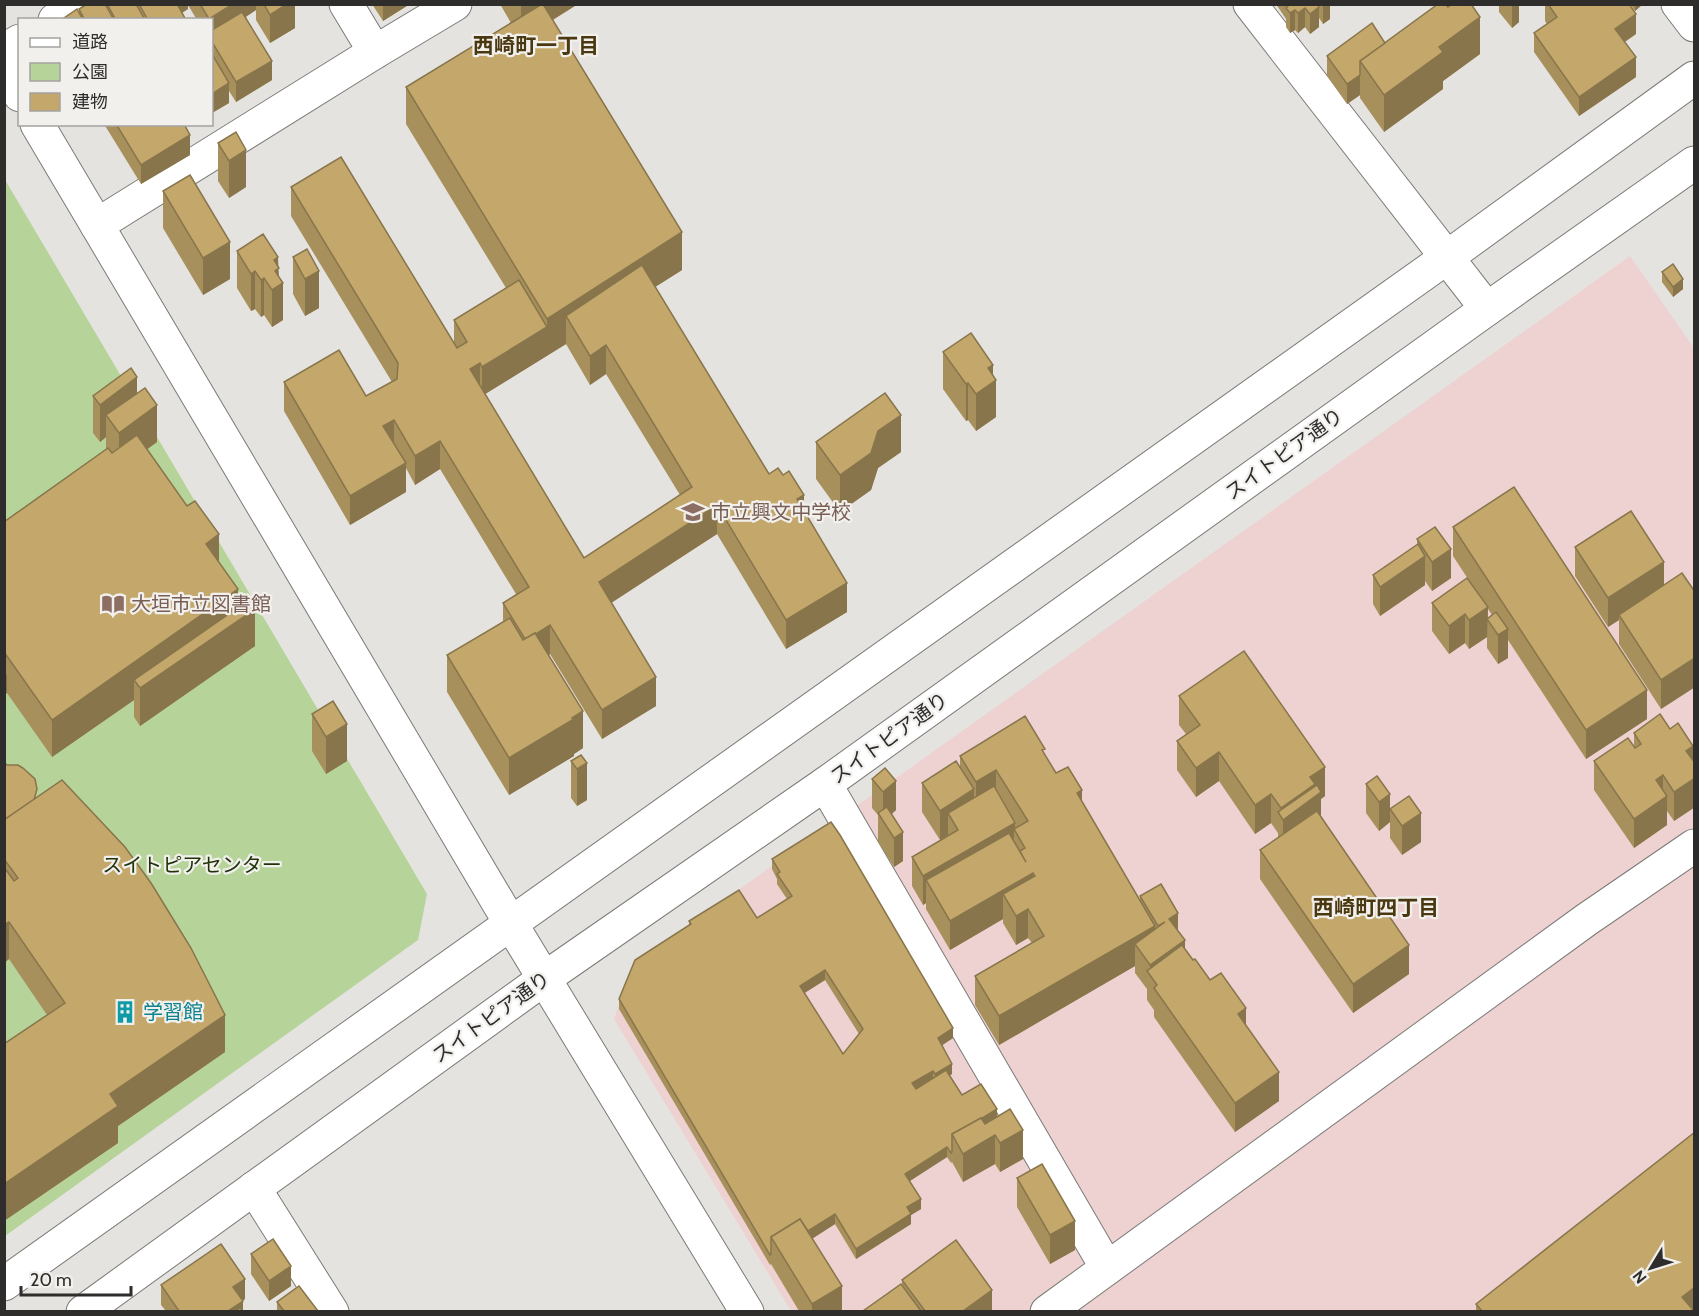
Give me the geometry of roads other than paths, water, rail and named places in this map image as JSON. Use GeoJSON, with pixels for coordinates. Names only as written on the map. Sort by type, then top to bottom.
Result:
{"type":"FeatureCollection","features":[{"type":"Feature","properties":{"kind":"street"},"geometry":{"type":"LineString","coordinates":[[58,18],[80,4]]}},
{"type":"Feature","properties":{"kind":"street"},"geometry":{"type":"LineString","coordinates":[[346,4],[375,52]]}},
{"type":"Feature","properties":{"kind":"street"},"geometry":{"type":"LineString","coordinates":[[98,225],[455,4]]}},
{"type":"Feature","properties":{"kind":"street"},"geometry":{"type":"LineString","coordinates":[[1250,4],[1486,309]]}},
{"type":"Feature","properties":{"kind":"street"},"geometry":{"type":"LineString","coordinates":[[1678,4],[1695,25]]}},
{"type":"Feature","properties":{"kind":"street"},"geometry":{"type":"LineString","coordinates":[[4,50],[18,42]]}},
{"type":"Feature","properties":{"kind":"street"},"geometry":{"type":"LineString","coordinates":[[4,70],[18,92]]}},
{"type":"Feature","properties":{"kind":"street"},"geometry":{"type":"LineString","coordinates":[[4,1284],[1446,258],[1695,78]]}},
{"type":"Feature","properties":{"kind":"street"},"geometry":{"type":"LineString","coordinates":[[38,126],[511,924],[747,1311]]}},
{"type":"Feature","properties":{"kind":"street","name":"スイトピア通り"},"geometry":{"type":"LineString","coordinates":[[83,1311],[545,978],[825,784],[1486,309],[1695,163]]}},
{"type":"Feature","properties":{"kind":"street"},"geometry":{"type":"LineString","coordinates":[[825,784],[1107,1268]]}},
{"type":"Feature","properties":{"kind":"street"},"geometry":{"type":"LineString","coordinates":[[1047,1311],[1586,920],[1695,846]]}},
{"type":"Feature","properties":{"kind":"street"},"geometry":{"type":"LineString","coordinates":[[254,1188],[332,1311]]}},
{"type":"Feature","properties":{"kind":"place","name":"市立興文中学校"},"geometry":{"type":"Point","coordinates":[693,512]}},
{"type":"Feature","properties":{"kind":"place","name":"大垣市立図書館"},"geometry":{"type":"Point","coordinates":[113,604]}},
{"type":"Feature","properties":{"kind":"place","name":"学習館"},"geometry":{"type":"Point","coordinates":[125,1012]}},
{"type":"Feature","properties":{"kind":"district","name":"西崎町一丁目"},"geometry":{"type":"Point","coordinates":[536,45]}},
{"type":"Feature","properties":{"kind":"district","name":"西崎町四丁目"},"geometry":{"type":"Point","coordinates":[1376,907]}},
{"type":"Feature","properties":{"kind":"park label","name":"スイトピアセンター"},"geometry":{"type":"Point","coordinates":[192,865]}}]}
